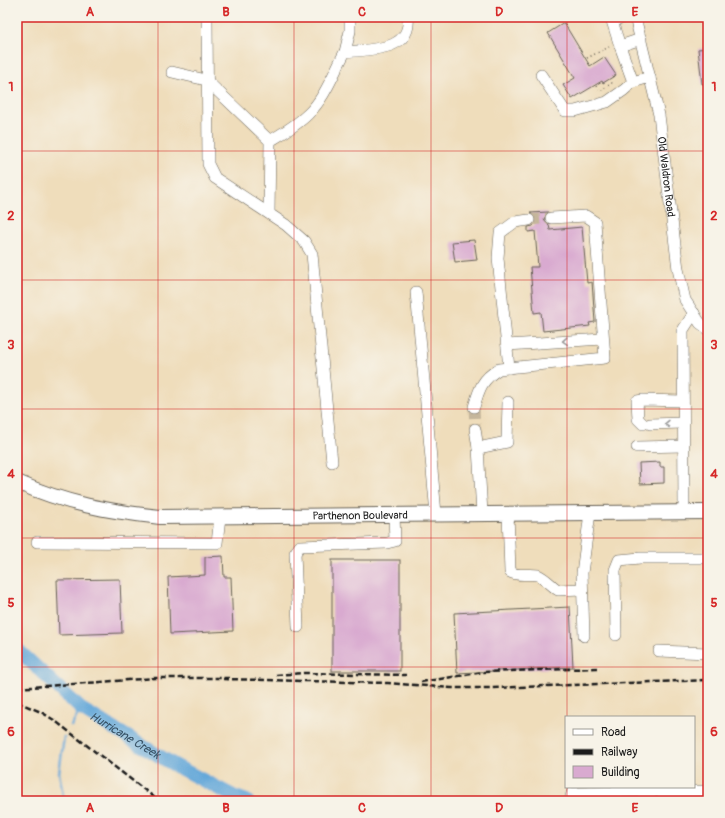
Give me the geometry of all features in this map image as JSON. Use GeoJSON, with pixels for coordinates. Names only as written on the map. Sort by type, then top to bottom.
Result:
{"type":"FeatureCollection","features":[{"type":"Feature","properties":{"kind":"main road","name":"Parthenon Boulevard"},"geometry":{"type":"LineString","coordinates":[[17,482],[47,495],[86,507],[160,517],[708,512]]}},
{"type":"Feature","properties":{"kind":"street"},"geometry":{"type":"LineString","coordinates":[[206,17],[208,164],[215,178],[286,225],[304,241],[312,254],[332,462]]}},
{"type":"Feature","properties":{"kind":"street"},"geometry":{"type":"LineString","coordinates":[[270,141],[298,123],[309,113],[321,96],[345,52],[350,31],[350,17]]}},
{"type":"Feature","properties":{"kind":"street"},"geometry":{"type":"LineString","coordinates":[[345,52],[391,46],[402,40],[409,24],[408,17]]}},
{"type":"Feature","properties":{"kind":"street"},"geometry":{"type":"LineString","coordinates":[[624,17],[612,22],[615,46],[633,82]]}},
{"type":"Feature","properties":{"kind":"street","name":"Old Waldron Road"},"geometry":{"type":"LineString","coordinates":[[635,17],[659,115],[678,269],[685,300],[700,322],[708,329]]}},
{"type":"Feature","properties":{"kind":"street"},"geometry":{"type":"LineString","coordinates":[[615,46],[641,39]]}},
{"type":"Feature","properties":{"kind":"street"},"geometry":{"type":"LineString","coordinates":[[172,72],[206,80],[270,141],[269,213]]}},
{"type":"Feature","properties":{"kind":"street"},"geometry":{"type":"LineString","coordinates":[[542,75],[565,111],[575,111],[607,102],[633,82],[650,77]]}},
{"type":"Feature","properties":{"kind":"street"},"geometry":{"type":"LineString","coordinates":[[474,407],[479,387],[499,369],[605,358],[595,222],[586,216],[551,218]]}},
{"type":"Feature","properties":{"kind":"street"},"geometry":{"type":"LineString","coordinates":[[509,368],[498,258],[500,233],[515,222],[529,220]]}},
{"type":"Feature","properties":{"kind":"street"},"geometry":{"type":"LineString","coordinates":[[416,292],[436,514]]}},
{"type":"Feature","properties":{"kind":"street"},"geometry":{"type":"LineString","coordinates":[[684,512],[683,330],[694,313]]}},
{"type":"Feature","properties":{"kind":"street"},"geometry":{"type":"LineString","coordinates":[[507,345],[603,339]]}},
{"type":"Feature","properties":{"kind":"street"},"geometry":{"type":"LineString","coordinates":[[683,401],[637,401],[644,422],[683,423]]}},
{"type":"Feature","properties":{"kind":"street"},"geometry":{"type":"LineString","coordinates":[[478,448],[507,442],[508,402]]}},
{"type":"Feature","properties":{"kind":"street"},"geometry":{"type":"LineString","coordinates":[[475,429],[478,448],[482,513]]}},
{"type":"Feature","properties":{"kind":"street"},"geometry":{"type":"LineString","coordinates":[[637,446],[683,446]]}},
{"type":"Feature","properties":{"kind":"street"},"geometry":{"type":"LineString","coordinates":[[508,513],[510,572],[516,575],[536,575],[542,577],[558,590],[582,589]]}},
{"type":"Feature","properties":{"kind":"street"},"geometry":{"type":"LineString","coordinates":[[584,636],[582,573],[590,513]]}},
{"type":"Feature","properties":{"kind":"street"},"geometry":{"type":"LineString","coordinates":[[298,627],[296,553],[300,546],[387,544],[395,542],[394,515]]}},
{"type":"Feature","properties":{"kind":"street"},"geometry":{"type":"LineString","coordinates":[[37,542],[217,543],[220,517]]}},
{"type":"Feature","properties":{"kind":"street"},"geometry":{"type":"LineString","coordinates":[[616,635],[615,570],[619,560],[640,558],[708,558]]}},
{"type":"Feature","properties":{"kind":"street"},"geometry":{"type":"LineString","coordinates":[[659,651],[708,653]]}},
{"type":"Feature","properties":{"kind":"street"},"geometry":{"type":"LineString","coordinates":[[570,801],[572,793],[708,791]]}},
{"type":"Feature","properties":{"kind":"path"},"geometry":{"type":"LineString","coordinates":[[587,58],[615,46]]}},
{"type":"Feature","properties":{"kind":"path"},"geometry":{"type":"LineString","coordinates":[[596,86],[600,91],[612,83],[619,94]]}},
{"type":"Feature","properties":{"kind":"building"},"geometry":{"type":"Polygon","coordinates":[[[564,23],[590,66],[604,57],[616,75],[603,83],[602,81],[572,99],[563,85],[575,78],[548,33],[564,23]]]}},
{"type":"Feature","properties":{"kind":"building"},"geometry":{"type":"Polygon","coordinates":[[[708,48],[708,83],[702,84],[698,49],[708,48]]]}},
{"type":"Feature","properties":{"kind":"building"},"geometry":{"type":"Polygon","coordinates":[[[548,212],[544,219],[549,225],[550,230],[582,227],[587,283],[592,282],[595,322],[589,323],[590,326],[543,331],[541,312],[534,313],[530,267],[538,267],[535,231],[528,232],[528,227],[533,226],[536,222],[535,216],[530,213],[548,212]]]}},
{"type":"Feature","properties":{"kind":"building"},"geometry":{"type":"Polygon","coordinates":[[[474,240],[477,260],[455,262],[452,242],[474,240]]]}},
{"type":"Feature","properties":{"kind":"building"},"geometry":{"type":"Polygon","coordinates":[[[660,462],[660,467],[664,467],[664,483],[640,484],[639,463],[660,462]]]}},
{"type":"Feature","properties":{"kind":"building"},"geometry":{"type":"Polygon","coordinates":[[[223,556],[224,577],[231,577],[233,631],[170,634],[168,577],[205,575],[205,557],[223,556]]]}},
{"type":"Feature","properties":{"kind":"building"},"geometry":{"type":"Polygon","coordinates":[[[332,560],[400,560],[400,671],[332,671],[332,560]]]}},
{"type":"Feature","properties":{"kind":"building"},"geometry":{"type":"Polygon","coordinates":[[[120,579],[122,633],[59,635],[57,580],[120,579]]]}},
{"type":"Feature","properties":{"kind":"building"},"geometry":{"type":"Polygon","coordinates":[[[570,607],[573,667],[457,673],[454,613],[570,607]]]}},
{"type":"Feature","properties":{"kind":"waterway","name":"Hurricane Creek"},"geometry":{"type":"LineString","coordinates":[[17,649],[81,709],[176,766],[233,796],[247,801]]}},
{"type":"Feature","properties":{"kind":"waterway"},"geometry":{"type":"LineString","coordinates":[[71,726],[81,709]]}},
{"type":"Feature","properties":{"kind":"waterway"},"geometry":{"type":"LineString","coordinates":[[64,737],[59,773],[64,801]]}},
{"type":"Feature","properties":{"kind":"tunnel"},"geometry":{"type":"LineString","coordinates":[[529,220],[551,218]]}},
{"type":"Feature","properties":{"kind":"tunnel"},"geometry":{"type":"LineString","coordinates":[[474,407],[475,429]]}},
{"type":"Feature","properties":{"kind":"railway"},"geometry":{"type":"LineString","coordinates":[[421,682],[484,672],[597,668]]}},
{"type":"Feature","properties":{"kind":"railway"},"geometry":{"type":"LineString","coordinates":[[276,675],[303,673],[406,675]]}},
{"type":"Feature","properties":{"kind":"railway"},"geometry":{"type":"LineString","coordinates":[[17,688],[156,678],[229,678]]}},
{"type":"Feature","properties":{"kind":"railway"},"geometry":{"type":"LineString","coordinates":[[223,679],[388,683],[452,688],[492,688],[708,680]]}},
{"type":"Feature","properties":{"kind":"railway"},"geometry":{"type":"LineString","coordinates":[[17,702],[41,712],[54,720],[159,801]]}}]}
